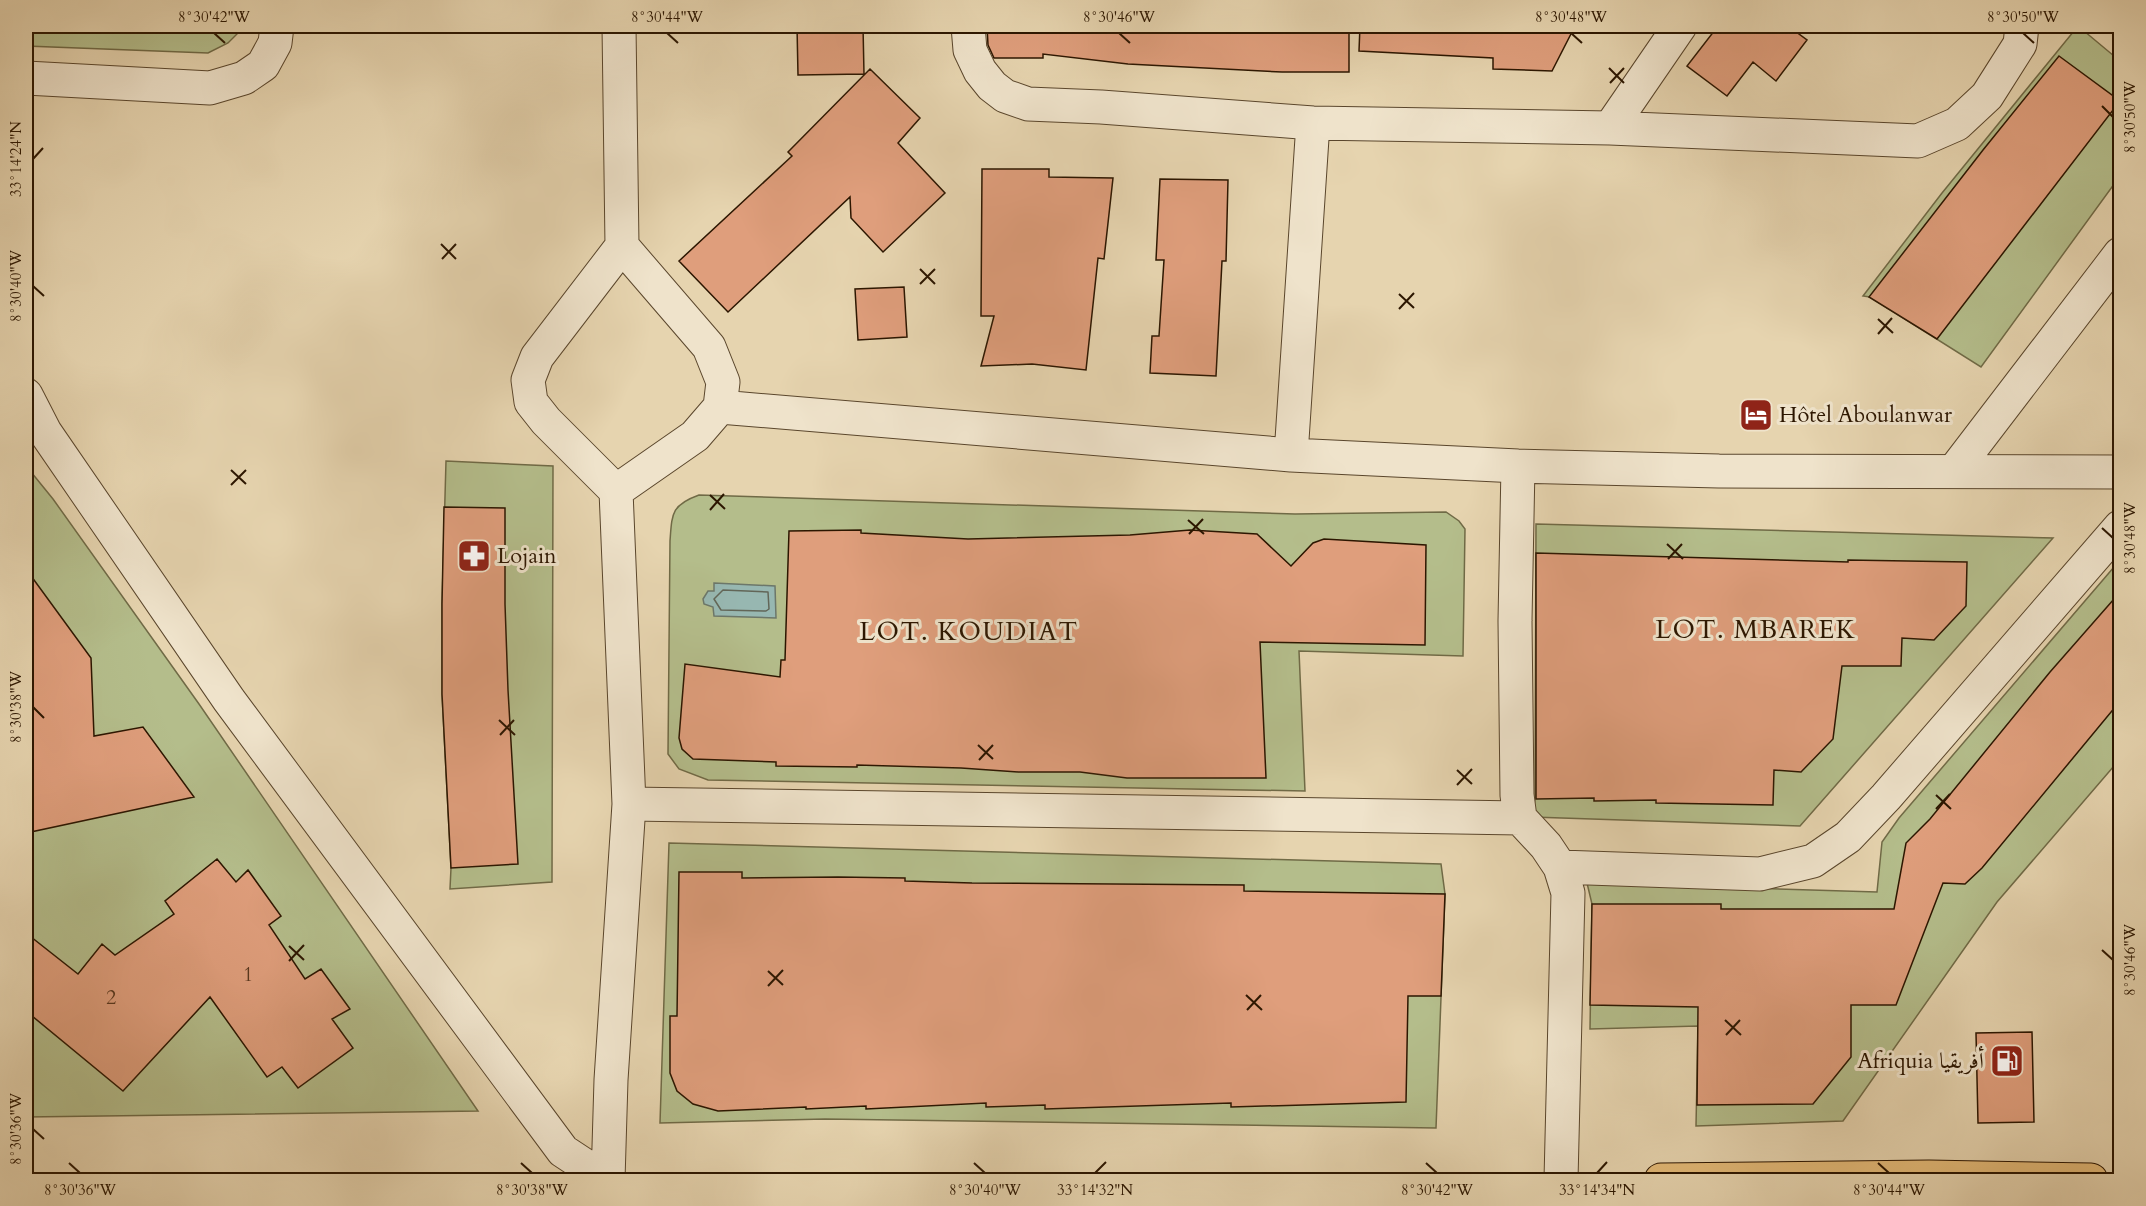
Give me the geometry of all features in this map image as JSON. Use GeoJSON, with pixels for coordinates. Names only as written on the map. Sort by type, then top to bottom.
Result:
{"type":"FeatureCollection","features":[{"type":"Feature","properties":{"kind":"main road"},"geometry":{"type":"LineString","coordinates":[[1661,1180],[1929,1177],[2091,1180]]}},
{"type":"Feature","properties":{"kind":"street"},"geometry":{"type":"LineString","coordinates":[[26,78],[210,88],[244,78],[263,65],[275,43],[277,26]]}},
{"type":"Feature","properties":{"kind":"street"},"geometry":{"type":"LineString","coordinates":[[608,1180],[611,1080],[629,804],[616,491],[546,421],[531,402],[528,380],[537,357],[622,246],[619,26]]}},
{"type":"Feature","properties":{"kind":"street"},"geometry":{"type":"LineString","coordinates":[[968,26],[970,50],[980,71],[992,86],[1005,96],[1028,104],[1101,107],[1313,123],[1610,128],[1918,141],[1957,124],[1987,96],[2020,44],[2022,26]]}},
{"type":"Feature","properties":{"kind":"street"},"geometry":{"type":"LineString","coordinates":[[1610,128],[1680,26]]}},
{"type":"Feature","properties":{"kind":"street"},"geometry":{"type":"LineString","coordinates":[[1291,455],[1313,123]]}},
{"type":"Feature","properties":{"kind":"street"},"geometry":{"type":"LineString","coordinates":[[616,491],[695,435],[720,407],[723,382],[709,347],[622,246]]}},
{"type":"Feature","properties":{"kind":"street"},"geometry":{"type":"LineString","coordinates":[[1954,471],[2121,254]]}},
{"type":"Feature","properties":{"kind":"street"},"geometry":{"type":"LineString","coordinates":[[26,394],[35,432],[229,700],[563,1151],[608,1180]]}},
{"type":"Feature","properties":{"kind":"street"},"geometry":{"type":"LineString","coordinates":[[720,407],[1291,455],[1518,466],[1719,471],[2121,472]]}},
{"type":"Feature","properties":{"kind":"street"},"geometry":{"type":"LineString","coordinates":[[1518,466],[1515,621],[1517,795],[1520,818],[1546,846],[1560,867],[1568,893],[1561,1180]]}},
{"type":"Feature","properties":{"kind":"street"},"geometry":{"type":"LineString","coordinates":[[1560,867],[1760,874],[1813,861],[1848,837],[1886,797],[2121,527]]}},
{"type":"Feature","properties":{"kind":"street"},"geometry":{"type":"LineString","coordinates":[[629,804],[1520,818]]}},
{"type":"Feature","properties":{"kind":"green space"},"geometry":{"type":"Polygon","coordinates":[[[26,26],[245,26],[228,43],[208,53],[26,46],[26,26]]]}},
{"type":"Feature","properties":{"kind":"green space"},"geometry":{"type":"Polygon","coordinates":[[[2078,26],[2120,61],[2120,176],[1981,367],[1870,297],[1863,296],[1942,193],[2078,26]]]}},
{"type":"Feature","properties":{"kind":"green space"},"geometry":{"type":"Polygon","coordinates":[[[446,461],[553,466],[552,882],[450,889],[451,868],[442,694],[446,461]]]}},
{"type":"Feature","properties":{"kind":"green space"},"geometry":{"type":"Polygon","coordinates":[[[26,467],[53,499],[199,704],[478,1111],[26,1117],[26,467]]]}},
{"type":"Feature","properties":{"kind":"green space"},"geometry":{"type":"Polygon","coordinates":[[[699,495],[1295,514],[1446,512],[1459,521],[1465,529],[1463,656],[1299,651],[1305,791],[708,780],[679,769],[668,754],[671,524],[678,507],[699,495]]]}},
{"type":"Feature","properties":{"kind":"green space"},"geometry":{"type":"Polygon","coordinates":[[[1536,524],[2053,538],[1800,826],[1532,817],[1535,799],[1536,524]]]}},
{"type":"Feature","properties":{"kind":"green space"},"geometry":{"type":"Polygon","coordinates":[[[2120,560],[2120,759],[1997,902],[1843,1121],[1696,1126],[1698,1026],[1590,1029],[1592,904],[1587,883],[1877,892],[1882,842],[1899,818],[2120,560]]]}},
{"type":"Feature","properties":{"kind":"green space"},"geometry":{"type":"Polygon","coordinates":[[[669,843],[1441,864],[1445,894],[1436,1128],[825,1119],[660,1123],[669,843]]]}},
{"type":"Feature","properties":{"kind":"water"},"geometry":{"type":"Polygon","coordinates":[[[714,583],[775,586],[776,618],[714,616],[713,607],[704,604],[703,599],[708,591],[714,591],[714,583]]]}},
{"type":"Feature","properties":{"kind":"building"},"geometry":{"type":"Polygon","coordinates":[[[797,26],[863,26],[864,74],[798,75],[797,26]]]}},
{"type":"Feature","properties":{"kind":"building"},"geometry":{"type":"Polygon","coordinates":[[[987,26],[1349,26],[1349,72],[1282,72],[1128,64],[1043,54],[1043,58],[994,58],[988,45],[987,26]]]}},
{"type":"Feature","properties":{"kind":"building"},"geometry":{"type":"Polygon","coordinates":[[[1360,26],[1575,26],[1552,71],[1493,69],[1493,58],[1359,51],[1360,26]]]}},
{"type":"Feature","properties":{"kind":"building"},"geometry":{"type":"Polygon","coordinates":[[[1718,26],[1788,26],[1807,40],[1776,81],[1753,62],[1727,96],[1687,66],[1718,26]]]}},
{"type":"Feature","properties":{"kind":"building"},"geometry":{"type":"Polygon","coordinates":[[[2059,56],[2120,101],[1937,339],[1869,297],[2059,56]]]}},
{"type":"Feature","properties":{"kind":"building"},"geometry":{"type":"Polygon","coordinates":[[[870,69],[920,118],[898,143],[945,193],[883,252],[851,218],[850,197],[728,312],[679,261],[792,156],[788,152],[870,69]]]}},
{"type":"Feature","properties":{"kind":"building"},"geometry":{"type":"Polygon","coordinates":[[[982,169],[1049,169],[1049,177],[1113,178],[1104,259],[1098,258],[1086,370],[1032,364],[981,366],[994,316],[981,316],[982,169]]]}},
{"type":"Feature","properties":{"kind":"building"},"geometry":{"type":"Polygon","coordinates":[[[1160,179],[1228,180],[1226,261],[1222,261],[1216,376],[1150,373],[1152,336],[1159,336],[1164,260],[1156,260],[1160,179]]]}},
{"type":"Feature","properties":{"kind":"building"},"geometry":{"type":"Polygon","coordinates":[[[904,287],[907,337],[858,340],[855,289],[904,287]]]}},
{"type":"Feature","properties":{"kind":"building"},"geometry":{"type":"Polygon","coordinates":[[[444,507],[505,508],[508,690],[518,864],[451,868],[442,694],[444,507]]]}},
{"type":"Feature","properties":{"kind":"building"},"geometry":{"type":"Polygon","coordinates":[[[861,530],[861,533],[968,539],[1130,535],[1190,530],[1257,534],[1291,566],[1313,543],[1324,539],[1426,545],[1425,645],[1260,642],[1266,778],[1127,778],[1080,772],[1018,772],[857,765],[857,767],[776,766],[776,762],[693,759],[682,749],[679,738],[685,664],[780,677],[781,660],[785,660],[789,531],[861,530]]]}},
{"type":"Feature","properties":{"kind":"building"},"geometry":{"type":"Polygon","coordinates":[[[1536,553],[1848,562],[1848,560],[1967,562],[1966,606],[1934,640],[1902,638],[1901,666],[1842,666],[1833,739],[1801,772],[1774,770],[1773,805],[1656,803],[1656,800],[1594,801],[1594,798],[1536,799],[1536,553]]]}},
{"type":"Feature","properties":{"kind":"building"},"geometry":{"type":"Polygon","coordinates":[[[26,569],[91,658],[94,736],[143,727],[194,797],[26,833],[26,569]]]}},
{"type":"Feature","properties":{"kind":"building"},"geometry":{"type":"Polygon","coordinates":[[[2121,591],[2121,700],[1982,868],[1965,884],[1943,883],[1896,1005],[1851,1005],[1851,1057],[1813,1104],[1697,1105],[1698,1007],[1590,1005],[1592,904],[1721,904],[1721,909],[1894,909],[1906,843],[1930,819],[2050,672],[2121,591]]]}},
{"type":"Feature","properties":{"kind":"building"},"geometry":{"type":"Polygon","coordinates":[[[217,859],[236,882],[248,870],[281,916],[269,925],[305,979],[321,969],[350,1009],[332,1019],[353,1048],[298,1088],[282,1067],[267,1077],[210,997],[123,1091],[26,1011],[26,933],[78,974],[102,944],[115,955],[174,914],[165,901],[217,859]]]}},
{"type":"Feature","properties":{"kind":"building"},"geometry":{"type":"Polygon","coordinates":[[[679,872],[742,872],[742,878],[838,877],[905,878],[905,881],[972,883],[1244,885],[1244,891],[1445,894],[1441,996],[1408,996],[1406,1102],[1231,1107],[1231,1103],[1045,1109],[1045,1105],[986,1107],[986,1103],[866,1109],[866,1106],[718,1111],[693,1104],[677,1091],[670,1073],[670,1016],[677,1016],[679,872]]]}},
{"type":"Feature","properties":{"kind":"building"},"geometry":{"type":"Polygon","coordinates":[[[2032,1032],[2034,1122],[1978,1123],[1976,1033],[2032,1032]]]}},
{"type":"Feature","properties":{"kind":"place","name":"Hôtel Aboulanwar"},"geometry":{"type":"Point","coordinates":[1756,415]}},
{"type":"Feature","properties":{"kind":"place","name":"Lojain"},"geometry":{"type":"Point","coordinates":[474,556]}},
{"type":"Feature","properties":{"kind":"place","name":"Afriquia أفريقيا"},"geometry":{"type":"Point","coordinates":[2007,1061]}},
{"type":"Feature","properties":{"kind":"district","name":"LOT. MBAREK"},"geometry":{"type":"Point","coordinates":[1756,629]}},
{"type":"Feature","properties":{"kind":"district","name":"LOT. KOUDIAT"},"geometry":{"type":"Point","coordinates":[969,631]}}]}
